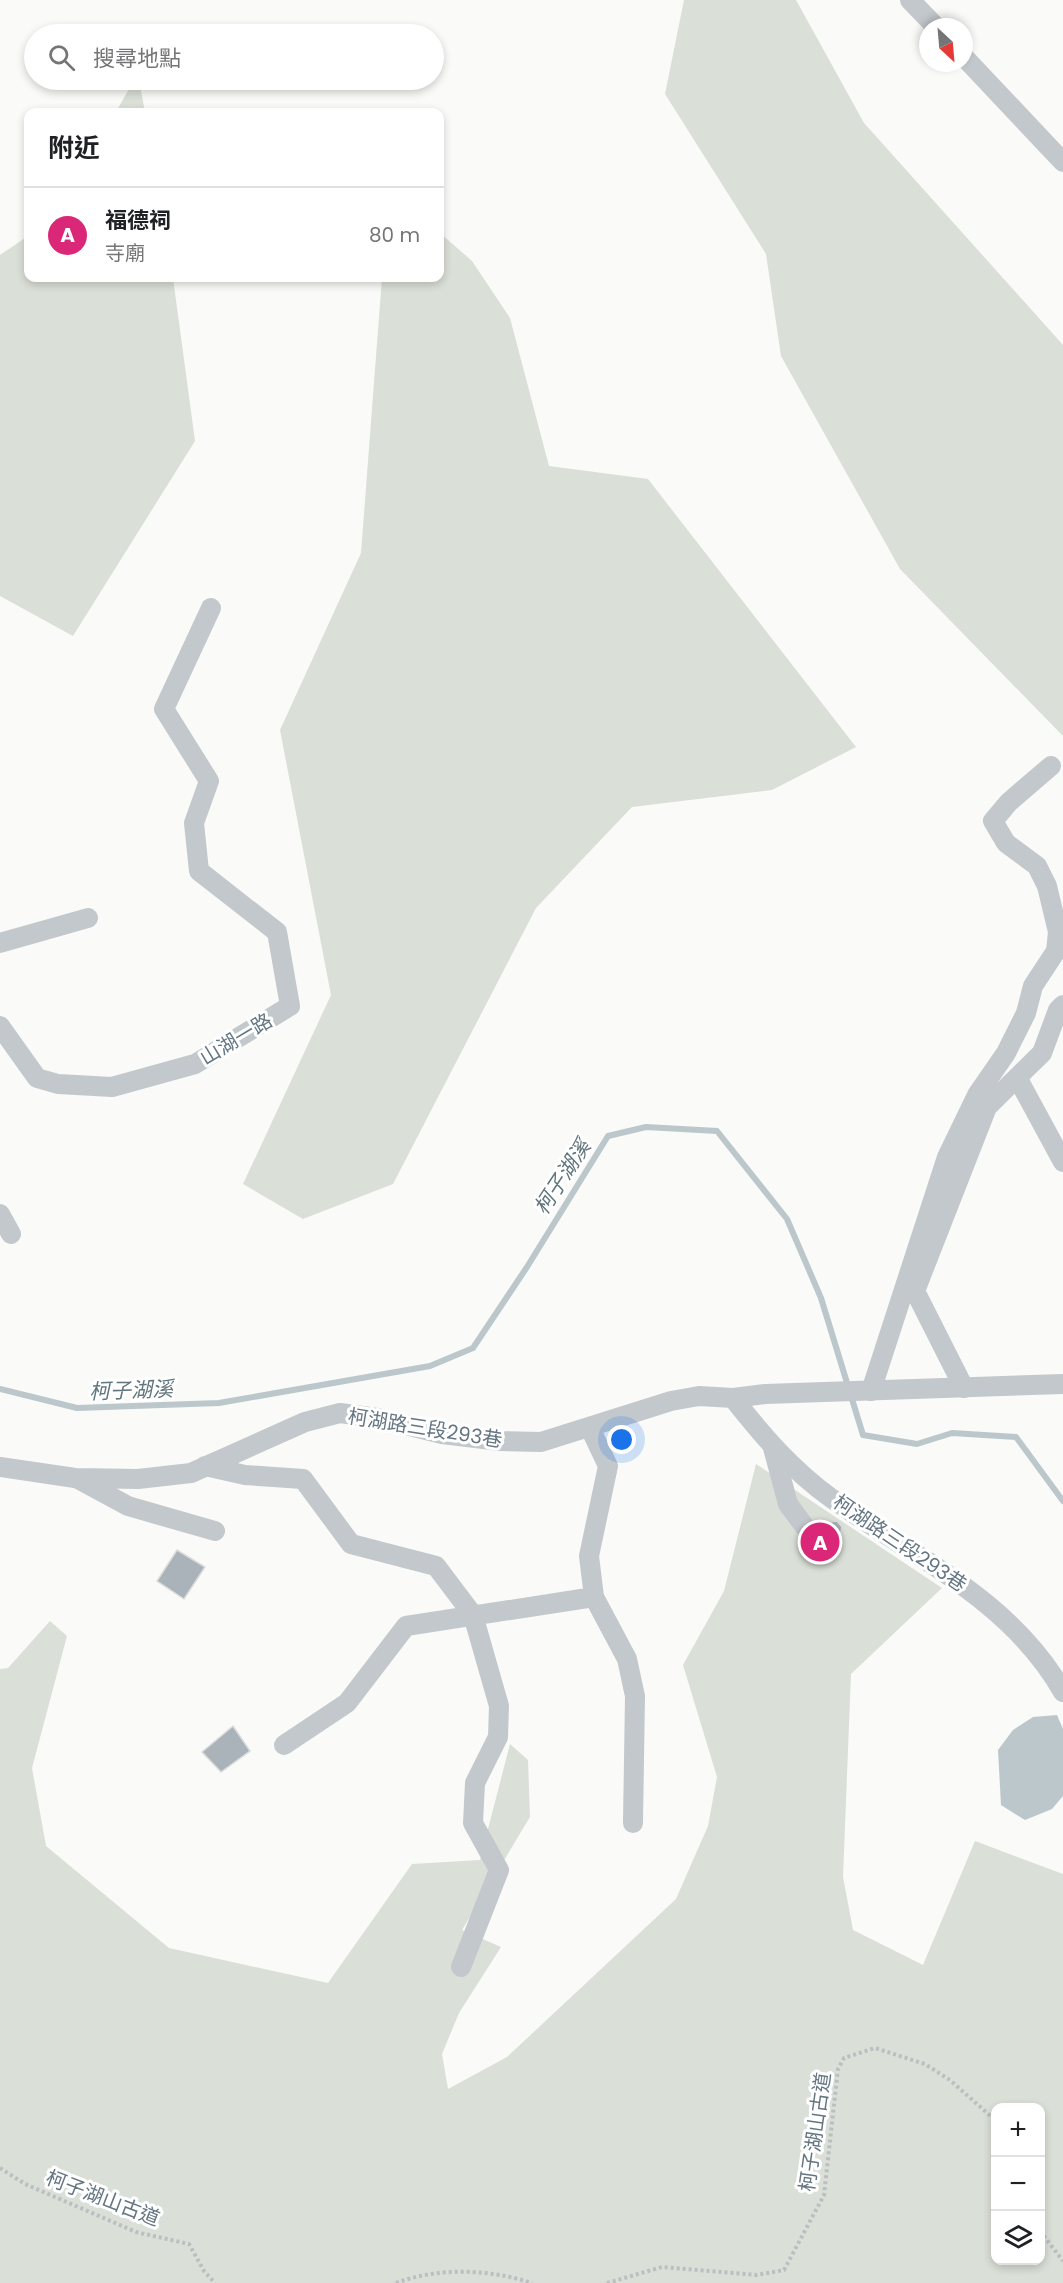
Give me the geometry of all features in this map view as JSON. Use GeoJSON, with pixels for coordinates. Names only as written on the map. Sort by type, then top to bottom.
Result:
{"type":"FeatureCollection","features":[{"type":"Feature","properties":{"kind":"street"},"geometry":{"type":"LineString","coordinates":[[910,0],[927,18]]}},
{"type":"Feature","properties":{"kind":"street"},"geometry":{"type":"LineString","coordinates":[[973,67],[1063,162]]}},
{"type":"Feature","properties":{"kind":"street","name":"山湖一路"},"geometry":{"type":"LineString","coordinates":[[0,1026],[37,1078],[58,1084],[112,1087],[195,1064],[290,1006],[277,932],[199,871],[194,824],[209,782],[164,709],[211,609]]}},
{"type":"Feature","properties":{"kind":"street"},"geometry":{"type":"LineString","coordinates":[[871,1391],[947,1157],[977,1095],[1006,1053],[1026,1013],[1033,986],[1056,951],[1058,932],[1047,886],[1037,866],[1006,843],[993,821],[1009,802],[1051,765]]}},
{"type":"Feature","properties":{"kind":"street"},"geometry":{"type":"LineString","coordinates":[[0,943],[88,918]]}},
{"type":"Feature","properties":{"kind":"street"},"geometry":{"type":"LineString","coordinates":[[964,1388],[915,1291],[987,1107],[1042,1053],[1058,1010],[1063,1005]]}},
{"type":"Feature","properties":{"kind":"street"},"geometry":{"type":"LineString","coordinates":[[1018,1079],[1063,1162]]}},
{"type":"Feature","properties":{"kind":"street"},"geometry":{"type":"LineString","coordinates":[[0,1214],[11,1234]]}},
{"type":"Feature","properties":{"kind":"street"},"geometry":{"type":"LineString","coordinates":[[733,1398],[765,1394],[1063,1384]]}},
{"type":"Feature","properties":{"kind":"street","name":"柯湖路三段293巷"},"geometry":{"type":"LineString","coordinates":[[0,1467],[75,1478],[138,1479],[191,1473],[305,1422],[340,1413],[377,1418],[442,1434],[500,1441],[541,1442],[671,1401],[699,1396],[733,1398],[773,1448],[830,1497],[981,1597],[1024,1638],[1063,1692]]}},
{"type":"Feature","properties":{"kind":"street"},"geometry":{"type":"LineString","coordinates":[[590,1428],[608,1466],[589,1556],[594,1597],[627,1659],[635,1696],[633,1823]]}},
{"type":"Feature","properties":{"kind":"street"},"geometry":{"type":"LineString","coordinates":[[773,1448],[788,1504],[805,1527]]}},
{"type":"Feature","properties":{"kind":"street"},"geometry":{"type":"LineString","coordinates":[[205,1466],[245,1475],[303,1479],[351,1544],[436,1566],[473,1615],[499,1706],[498,1737],[475,1784],[473,1823],[499,1870],[461,1967]]}},
{"type":"Feature","properties":{"kind":"street"},"geometry":{"type":"LineString","coordinates":[[75,1478],[128,1506],[215,1531]]}},
{"type":"Feature","properties":{"kind":"street"},"geometry":{"type":"LineString","coordinates":[[284,1745],[347,1703],[406,1626],[594,1597]]}},
{"type":"Feature","properties":{"kind":"path","name":"柯子湖山古道"},"geometry":{"type":"LineString","coordinates":[[607,2283],[662,2267],[757,2275],[784,2270],[824,2195],[838,2069],[844,2058],[875,2048],[925,2064],[950,2080],[991,2117]]}},
{"type":"Feature","properties":{"kind":"path","name":"柯子湖山古道"},"geometry":{"type":"LineString","coordinates":[[0,2168],[26,2184],[136,2232],[189,2244],[204,2271],[215,2283]]}},
{"type":"Feature","properties":{"kind":"path"},"geometry":{"type":"LineString","coordinates":[[1045,2236],[1063,2261]]}},
{"type":"Feature","properties":{"kind":"path"},"geometry":{"type":"LineString","coordinates":[[396,2283],[431,2273],[461,2272],[513,2277],[532,2283]]}},
{"type":"Feature","properties":{"kind":"shaded area"},"geometry":{"type":"Polygon","coordinates":[[[684,0],[796,0],[864,123],[1063,345],[1063,736],[900,569],[781,356],[766,254],[665,94],[684,0]]]}},
{"type":"Feature","properties":{"kind":"shaded area"},"geometry":{"type":"Polygon","coordinates":[[[128,90],[141,90],[144,108],[118,108],[128,90]]]}},
{"type":"Feature","properties":{"kind":"shaded area"},"geometry":{"type":"Polygon","coordinates":[[[444,236],[472,261],[510,318],[549,466],[648,479],[856,747],[772,790],[632,807],[536,908],[393,1184],[303,1219],[243,1184],[331,995],[280,730],[361,553],[382,282],[444,282],[444,236]]]}},
{"type":"Feature","properties":{"kind":"shaded area"},"geometry":{"type":"Polygon","coordinates":[[[24,239],[24,282],[174,282],[195,441],[73,636],[0,596],[0,255],[24,239]]]}},
{"type":"Feature","properties":{"kind":"shaded area"},"geometry":{"type":"Polygon","coordinates":[[[756,1464],[942,1588],[851,1674],[843,1877],[853,1930],[923,1965],[975,1841],[1063,1874],[1063,2283],[0,2283],[0,1669],[8,1668],[50,1621],[67,1636],[32,1768],[46,1846],[169,1948],[328,1983],[412,1864],[480,1860],[510,1744],[528,1760],[530,1817],[462,1930],[501,1947],[459,2013],[442,2054],[448,2089],[507,2057],[676,1899],[708,1826],[717,1777],[683,1665],[724,1591],[756,1464]]]}},
{"type":"Feature","properties":{"kind":"shaded area"},"geometry":{"type":"Polygon","coordinates":[[[1057,1715],[1063,1729],[1063,1796],[1052,1809],[1025,1820],[1001,1805],[998,1750],[1013,1730],[1033,1717],[1057,1715]]]}},
{"type":"Feature","properties":{"kind":"building"},"geometry":{"type":"Polygon","coordinates":[[[837,1521],[842,1527],[839,1540],[830,1556],[803,1541],[816,1531],[820,1533],[828,1522],[837,1521]]]}},
{"type":"Feature","properties":{"kind":"building"},"geometry":{"type":"Polygon","coordinates":[[[177,1550],[205,1567],[184,1599],[157,1581],[177,1550]]]}},
{"type":"Feature","properties":{"kind":"building"},"geometry":{"type":"Polygon","coordinates":[[[233,1726],[250,1751],[221,1772],[202,1752],[233,1726]]]}},
{"type":"Feature","properties":{"kind":"waterway","name":"柯子湖溪"},"geometry":{"type":"LineString","coordinates":[[0,1389],[77,1408],[219,1403],[430,1366],[473,1348],[527,1267],[608,1136],[646,1127],[717,1131],[787,1219],[821,1298],[863,1435],[917,1444],[952,1433],[1016,1437],[1063,1501]]}},
{"type":"Feature","properties":{"kind":"place","name":"福德祠"},"geometry":{"type":"Point","coordinates":[820,1542]}}]}
